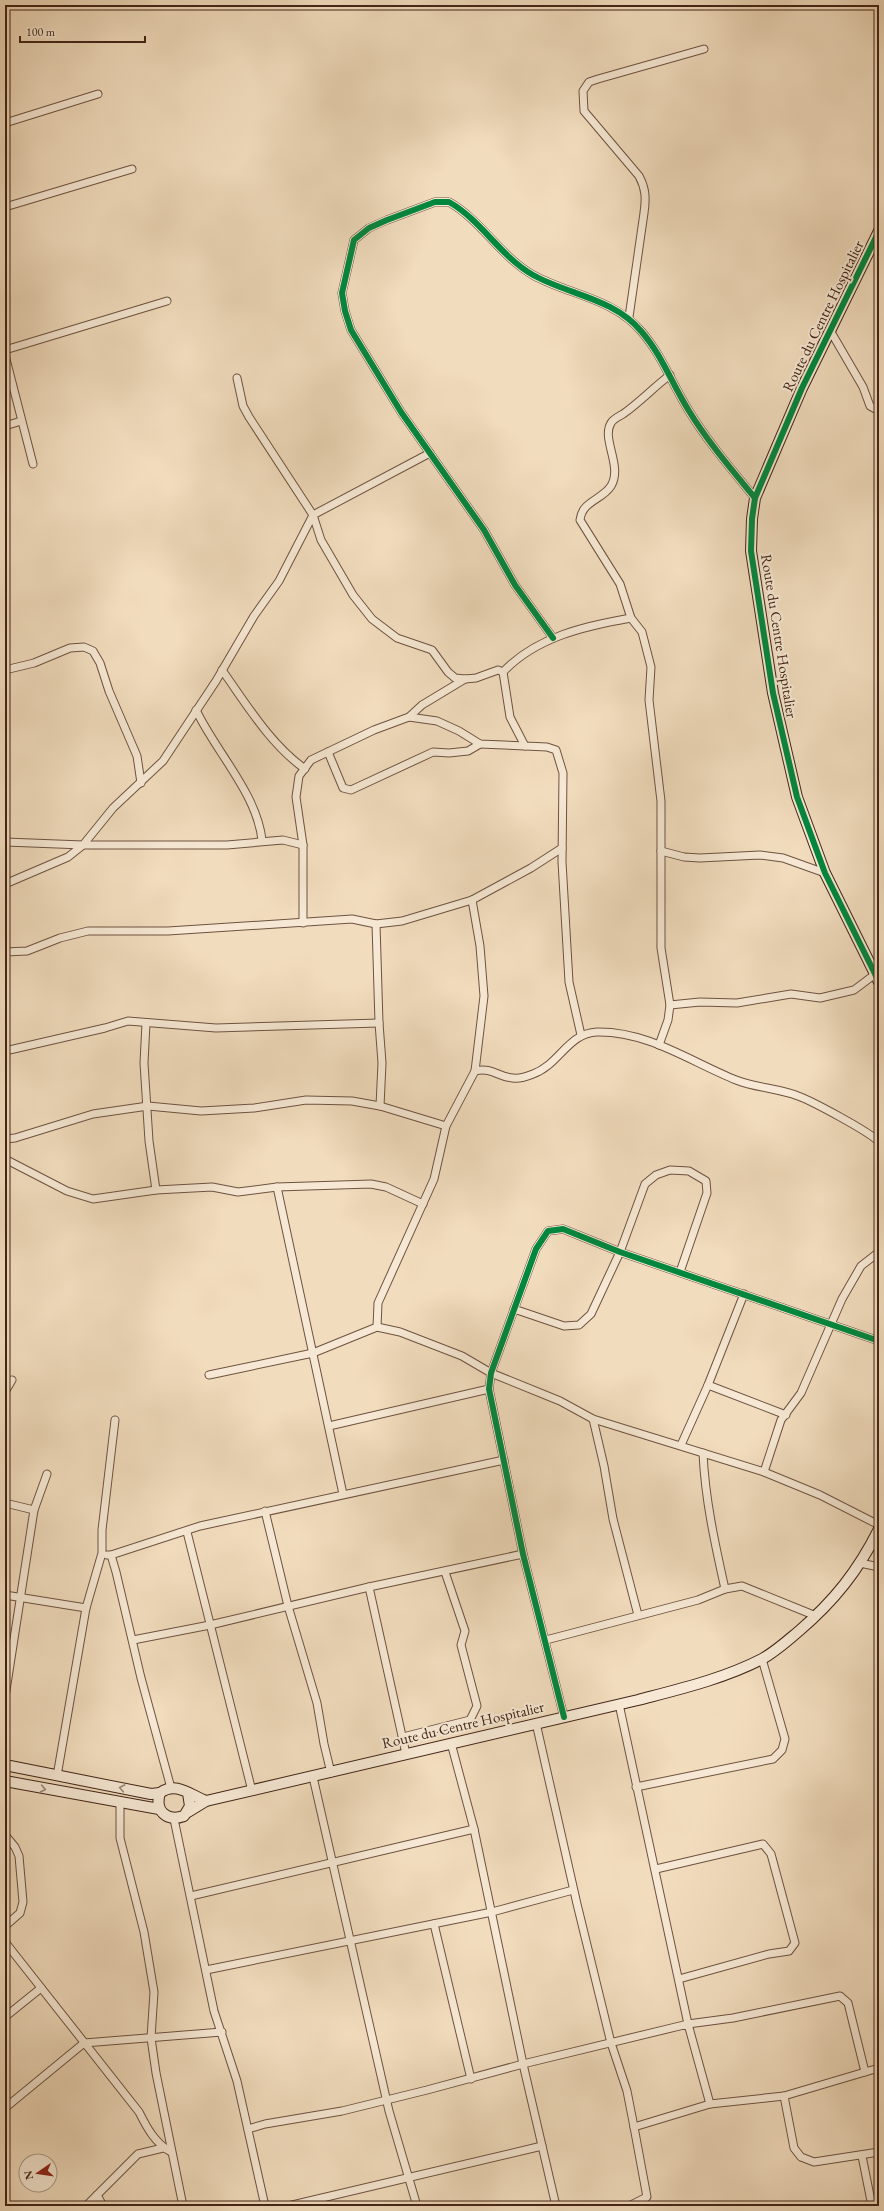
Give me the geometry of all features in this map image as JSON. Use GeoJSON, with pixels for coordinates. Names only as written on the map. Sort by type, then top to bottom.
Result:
{"type":"FeatureCollection","features":[{"type":"Feature","properties":{"kind":"street"},"geometry":{"type":"LineString","coordinates":[[628,317],[646,196],[644,186],[638,176],[584,111],[583,92],[589,82],[704,50]]}},
{"type":"Feature","properties":{"kind":"street"},"geometry":{"type":"LineString","coordinates":[[5,123],[98,94]]}},
{"type":"Feature","properties":{"kind":"street"},"geometry":{"type":"LineString","coordinates":[[5,207],[132,169]]}},
{"type":"Feature","properties":{"kind":"street"},"geometry":{"type":"LineString","coordinates":[[553,638],[515,584],[484,530],[385,387],[349,324],[342,293],[354,240],[361,233],[387,220],[435,202],[449,202],[473,220],[504,254],[533,275],[602,302],[628,317],[659,354],[689,411],[717,453],[755,498]]}},
{"type":"Feature","properties":{"kind":"street","name":"Route du Centre Hospitalier"},"geometry":{"type":"LineString","coordinates":[[878,975],[825,873],[797,797],[773,693],[751,552],[752,519],[755,498],[802,388],[831,332],[879,231]]}},
{"type":"Feature","properties":{"kind":"street"},"geometry":{"type":"LineString","coordinates":[[5,350],[167,301]]}},
{"type":"Feature","properties":{"kind":"street"},"geometry":{"type":"LineString","coordinates":[[831,332],[863,387],[870,406],[879,411]]}},
{"type":"Feature","properties":{"kind":"street"},"geometry":{"type":"LineString","coordinates":[[5,355],[32,464]]}},
{"type":"Feature","properties":{"kind":"street"},"geometry":{"type":"LineString","coordinates":[[659,1045],[668,1020],[670,1005],[661,948],[660,800],[649,700],[650,667],[642,632],[631,618],[620,584],[580,520],[580,514],[585,506],[611,486],[614,478],[614,461],[609,434],[611,422],[642,400],[670,375]]}},
{"type":"Feature","properties":{"kind":"street"},"geometry":{"type":"LineString","coordinates":[[237,378],[243,406],[312,515],[316,529],[324,546],[353,596],[372,619],[397,638],[428,647],[439,658],[448,672],[455,678],[465,680]]}},
{"type":"Feature","properties":{"kind":"street"},"geometry":{"type":"LineString","coordinates":[[5,426],[21,421]]}},
{"type":"Feature","properties":{"kind":"street"},"geometry":{"type":"LineString","coordinates":[[5,884],[68,857],[83,845],[113,808],[163,761],[222,670],[254,616],[279,581],[312,515],[430,453]]}},
{"type":"Feature","properties":{"kind":"street"},"geometry":{"type":"LineString","coordinates":[[503,672],[516,658],[553,638],[631,618]]}},
{"type":"Feature","properties":{"kind":"street"},"geometry":{"type":"LineString","coordinates":[[5,670],[34,662],[70,648],[84,647],[92,651],[100,663],[108,691],[137,756],[141,783]]}},
{"type":"Feature","properties":{"kind":"street"},"geometry":{"type":"LineString","coordinates":[[222,670],[288,757],[305,769]]}},
{"type":"Feature","properties":{"kind":"street"},"geometry":{"type":"LineString","coordinates":[[303,923],[303,845],[296,797],[299,776],[312,760],[374,730],[409,716],[422,705],[465,680],[498,670],[503,672]]}},
{"type":"Feature","properties":{"kind":"street"},"geometry":{"type":"LineString","coordinates":[[503,672],[510,717],[525,746]]}},
{"type":"Feature","properties":{"kind":"street"},"geometry":{"type":"LineString","coordinates":[[196,710],[204,726],[249,800],[260,825],[262,840]]}},
{"type":"Feature","properties":{"kind":"street"},"geometry":{"type":"LineString","coordinates":[[409,716],[437,721],[459,731],[480,744],[547,747],[556,750],[560,759],[563,773],[562,848],[569,982],[581,1035]]}},
{"type":"Feature","properties":{"kind":"street"},"geometry":{"type":"LineString","coordinates":[[328,752],[343,788],[351,790],[433,752],[449,753],[468,751],[480,744]]}},
{"type":"Feature","properties":{"kind":"street"},"geometry":{"type":"LineString","coordinates":[[5,842],[83,845],[227,845],[262,840],[283,840],[303,845]]}},
{"type":"Feature","properties":{"kind":"street"},"geometry":{"type":"LineString","coordinates":[[5,952],[27,951],[60,938],[88,930],[168,931],[352,920],[376,924],[402,920],[472,900],[540,863],[562,848]]}},
{"type":"Feature","properties":{"kind":"street"},"geometry":{"type":"LineString","coordinates":[[660,851],[684,857],[700,858],[760,855],[783,858],[825,873]]}},
{"type":"Feature","properties":{"kind":"street"},"geometry":{"type":"LineString","coordinates":[[377,1327],[378,1303],[434,1179],[446,1126],[475,1071],[484,996],[480,946],[472,900]]}},
{"type":"Feature","properties":{"kind":"street"},"geometry":{"type":"LineString","coordinates":[[376,924],[379,1023],[382,1063],[380,1106]]}},
{"type":"Feature","properties":{"kind":"street"},"geometry":{"type":"LineString","coordinates":[[670,1005],[700,1002],[737,1003],[792,994],[820,998],[854,990],[878,975]]}},
{"type":"Feature","properties":{"kind":"street"},"geometry":{"type":"LineString","coordinates":[[5,1051],[105,1028],[128,1021],[216,1028],[379,1023]]}},
{"type":"Feature","properties":{"kind":"street"},"geometry":{"type":"LineString","coordinates":[[146,1022],[144,1063],[148,1106],[149,1141],[156,1190]]}},
{"type":"Feature","properties":{"kind":"street"},"geometry":{"type":"LineString","coordinates":[[475,1071],[486,1069],[513,1078],[533,1074],[548,1067],[581,1035],[597,1032],[627,1035],[659,1045],[737,1081],[798,1096],[839,1117],[879,1142]]}},
{"type":"Feature","properties":{"kind":"street"},"geometry":{"type":"LineString","coordinates":[[5,1139],[15,1138],[93,1114],[148,1106],[201,1111],[254,1108],[306,1100],[352,1101],[380,1106],[446,1126]]}},
{"type":"Feature","properties":{"kind":"street"},"geometry":{"type":"LineString","coordinates":[[5,1159],[81,1197],[93,1199],[156,1190],[212,1187],[238,1192],[277,1187],[371,1184],[386,1187],[423,1204]]}},
{"type":"Feature","properties":{"kind":"street"},"geometry":{"type":"LineString","coordinates":[[514,1309],[564,1326],[579,1325],[591,1314],[620,1252],[645,1184],[656,1175],[670,1170],[689,1171],[706,1181],[707,1193],[680,1272]]}},
{"type":"Feature","properties":{"kind":"street"},"geometry":{"type":"LineString","coordinates":[[277,1187],[343,1494]]}},
{"type":"Feature","properties":{"kind":"street"},"geometry":{"type":"LineString","coordinates":[[564,1717],[546,1640],[523,1554],[489,1389],[491,1373],[536,1249],[548,1231],[563,1229],[620,1252],[879,1341]]}},
{"type":"Feature","properties":{"kind":"street"},"geometry":{"type":"LineString","coordinates":[[764,1472],[781,1420],[802,1393],[842,1299],[861,1266],[879,1252]]}},
{"type":"Feature","properties":{"kind":"street"},"geometry":{"type":"LineString","coordinates":[[680,1445],[708,1385],[744,1294]]}},
{"type":"Feature","properties":{"kind":"street"},"geometry":{"type":"LineString","coordinates":[[209,1375],[313,1353],[377,1327],[400,1332],[462,1356],[491,1373],[560,1402],[593,1419],[764,1472],[820,1495],[879,1525]]}},
{"type":"Feature","properties":{"kind":"street"},"geometry":{"type":"LineString","coordinates":[[5,1392],[12,1380]]}},
{"type":"Feature","properties":{"kind":"street"},"geometry":{"type":"LineString","coordinates":[[708,1385],[786,1415]]}},
{"type":"Feature","properties":{"kind":"street"},"geometry":{"type":"LineString","coordinates":[[329,1426],[489,1389]]}},
{"type":"Feature","properties":{"kind":"street"},"geometry":{"type":"LineString","coordinates":[[593,1419],[604,1466],[613,1519],[638,1615]]}},
{"type":"Feature","properties":{"kind":"street"},"geometry":{"type":"LineString","coordinates":[[57,1776],[86,1608],[102,1553],[102,1530],[115,1420]]}},
{"type":"Feature","properties":{"kind":"street"},"geometry":{"type":"LineString","coordinates":[[703,1453],[704,1479],[712,1535],[725,1589]]}},
{"type":"Feature","properties":{"kind":"street"},"geometry":{"type":"LineString","coordinates":[[102,1553],[111,1556],[187,1532],[200,1526],[504,1460]]}},
{"type":"Feature","properties":{"kind":"street"},"geometry":{"type":"LineString","coordinates":[[5,1697],[34,1510],[47,1474]]}},
{"type":"Feature","properties":{"kind":"street"},"geometry":{"type":"LineString","coordinates":[[5,1503],[34,1510]]}},
{"type":"Feature","properties":{"kind":"street"},"geometry":{"type":"LineString","coordinates":[[265,1511],[288,1606],[317,1703],[324,1744],[332,1773]]}},
{"type":"Feature","properties":{"kind":"street","name":"Route du Centre Hospitalier"},"geometry":{"type":"LineString","coordinates":[[188,1812],[206,1801],[332,1773],[451,1743],[690,1687],[762,1659],[788,1640],[816,1616],[843,1589],[860,1563],[879,1529]]}},
{"type":"Feature","properties":{"kind":"street"},"geometry":{"type":"LineString","coordinates":[[187,1532],[252,1791]]}},
{"type":"Feature","properties":{"kind":"street"},"geometry":{"type":"LineString","coordinates":[[133,1640],[210,1625],[369,1587],[523,1554]]}},
{"type":"Feature","properties":{"kind":"street"},"geometry":{"type":"LineString","coordinates":[[111,1556],[133,1640],[141,1678],[171,1788]]}},
{"type":"Feature","properties":{"kind":"street"},"geometry":{"type":"LineString","coordinates":[[860,1563],[879,1567]]}},
{"type":"Feature","properties":{"kind":"street"},"geometry":{"type":"LineString","coordinates":[[403,1737],[470,1720],[477,1706],[461,1645],[465,1631],[444,1572]]}},
{"type":"Feature","properties":{"kind":"street"},"geometry":{"type":"LineString","coordinates":[[546,1640],[698,1600],[725,1589],[742,1586],[816,1616]]}},
{"type":"Feature","properties":{"kind":"street"},"geometry":{"type":"LineString","coordinates":[[369,1587],[406,1754]]}},
{"type":"Feature","properties":{"kind":"street"},"geometry":{"type":"LineString","coordinates":[[5,1595],[86,1608]]}},
{"type":"Feature","properties":{"kind":"street"},"geometry":{"type":"LineString","coordinates":[[636,1787],[773,1759],[782,1750],[785,1739],[762,1659]]}},
{"type":"Feature","properties":{"kind":"street"},"geometry":{"type":"LineString","coordinates":[[619,1704],[636,1787],[656,1869],[688,2024],[710,2104]]}},
{"type":"Feature","properties":{"kind":"street"},"geometry":{"type":"LineString","coordinates":[[536,1723],[573,1890],[611,2043],[627,2091],[634,2127],[647,2197],[629,2206]]}},
{"type":"Feature","properties":{"kind":"street"},"geometry":{"type":"LineString","coordinates":[[451,1743],[474,1829],[523,2064],[556,2206]]}},
{"type":"Feature","properties":{"kind":"street"},"geometry":{"type":"LineString","coordinates":[[5,1765],[151,1794],[160,1793],[171,1788],[178,1788],[206,1801]]}},
{"type":"Feature","properties":{"kind":"street"},"geometry":{"type":"LineString","coordinates":[[313,1777],[386,2099],[417,2206]]}},
{"type":"Feature","properties":{"kind":"street"},"geometry":{"type":"LineString","coordinates":[[5,1781],[159,1809],[168,1818],[174,1819],[184,1816],[188,1812],[190,1802],[188,1793]]}},
{"type":"Feature","properties":{"kind":"street"},"geometry":{"type":"LineString","coordinates":[[159,1809],[158,1802],[160,1793]]}},
{"type":"Feature","properties":{"kind":"street"},"geometry":{"type":"LineString","coordinates":[[120,1803],[120,1838],[144,1932],[154,1992],[151,2038],[171,2152],[183,2206]]}},
{"type":"Feature","properties":{"kind":"street"},"geometry":{"type":"LineString","coordinates":[[174,1819],[214,2011],[237,2081],[266,2206]]}},
{"type":"Feature","properties":{"kind":"street"},"geometry":{"type":"LineString","coordinates":[[191,1896],[474,1829]]}},
{"type":"Feature","properties":{"kind":"street"},"geometry":{"type":"LineString","coordinates":[[5,1835],[15,1847],[18,1856],[23,1902],[20,1913],[5,1926]]}},
{"type":"Feature","properties":{"kind":"street"},"geometry":{"type":"LineString","coordinates":[[656,1869],[763,1844],[772,1854],[795,1942],[789,1951],[769,1954],[678,1979]]}},
{"type":"Feature","properties":{"kind":"street"},"geometry":{"type":"LineString","coordinates":[[206,1970],[492,1912],[573,1890]]}},
{"type":"Feature","properties":{"kind":"street"},"geometry":{"type":"LineString","coordinates":[[434,1924],[471,2079]]}},
{"type":"Feature","properties":{"kind":"street"},"geometry":{"type":"LineString","coordinates":[[5,1942],[139,2112],[154,2138],[163,2148],[171,2152]]}},
{"type":"Feature","properties":{"kind":"street"},"geometry":{"type":"LineString","coordinates":[[5,2017],[41,1988]]}},
{"type":"Feature","properties":{"kind":"street"},"geometry":{"type":"LineString","coordinates":[[248,2129],[265,2124],[342,2111],[471,2079],[523,2064],[688,2024],[740,2016],[840,1996],[848,2003],[865,2072]]}},
{"type":"Feature","properties":{"kind":"street"},"geometry":{"type":"LineString","coordinates":[[5,2108],[84,2043],[138,2037],[151,2038],[222,2032]]}},
{"type":"Feature","properties":{"kind":"street"},"geometry":{"type":"LineString","coordinates":[[634,2127],[710,2104],[784,2096],[879,2068]]}},
{"type":"Feature","properties":{"kind":"street"},"geometry":{"type":"LineString","coordinates":[[784,2096],[794,2148],[801,2158],[814,2162],[862,2156],[879,2152]]}},
{"type":"Feature","properties":{"kind":"street"},"geometry":{"type":"LineString","coordinates":[[288,2206],[542,2146]]}},
{"type":"Feature","properties":{"kind":"street"},"geometry":{"type":"LineString","coordinates":[[86,2206],[138,2154],[163,2148]]}},
{"type":"Feature","properties":{"kind":"street"},"geometry":{"type":"LineString","coordinates":[[862,2156],[872,2206]]}},
{"type":"Feature","properties":{"kind":"street"},"geometry":{"type":"LineString","coordinates":[[97,2195],[103,2206]]}},
{"type":"Feature","properties":{"kind":"cycle path"},"geometry":{"type":"LineString","coordinates":[[553,638],[515,585],[484,530],[401,412],[351,330],[345,311],[342,293],[354,240],[369,228],[435,202],[449,202],[471,218],[510,258],[533,275],[561,288],[604,304],[630,320],[641,331],[655,350],[683,401],[704,434],[755,498]]}},
{"type":"Feature","properties":{"kind":"cycle path"},"geometry":{"type":"LineString","coordinates":[[879,231],[802,388],[755,498],[752,519],[751,551],[773,693],[797,797],[825,873],[879,982]]}},
{"type":"Feature","properties":{"kind":"cycle path"},"geometry":{"type":"LineString","coordinates":[[564,1717],[523,1554],[489,1389],[491,1373],[536,1249],[548,1231],[563,1229],[620,1252],[879,1341]]}}]}
